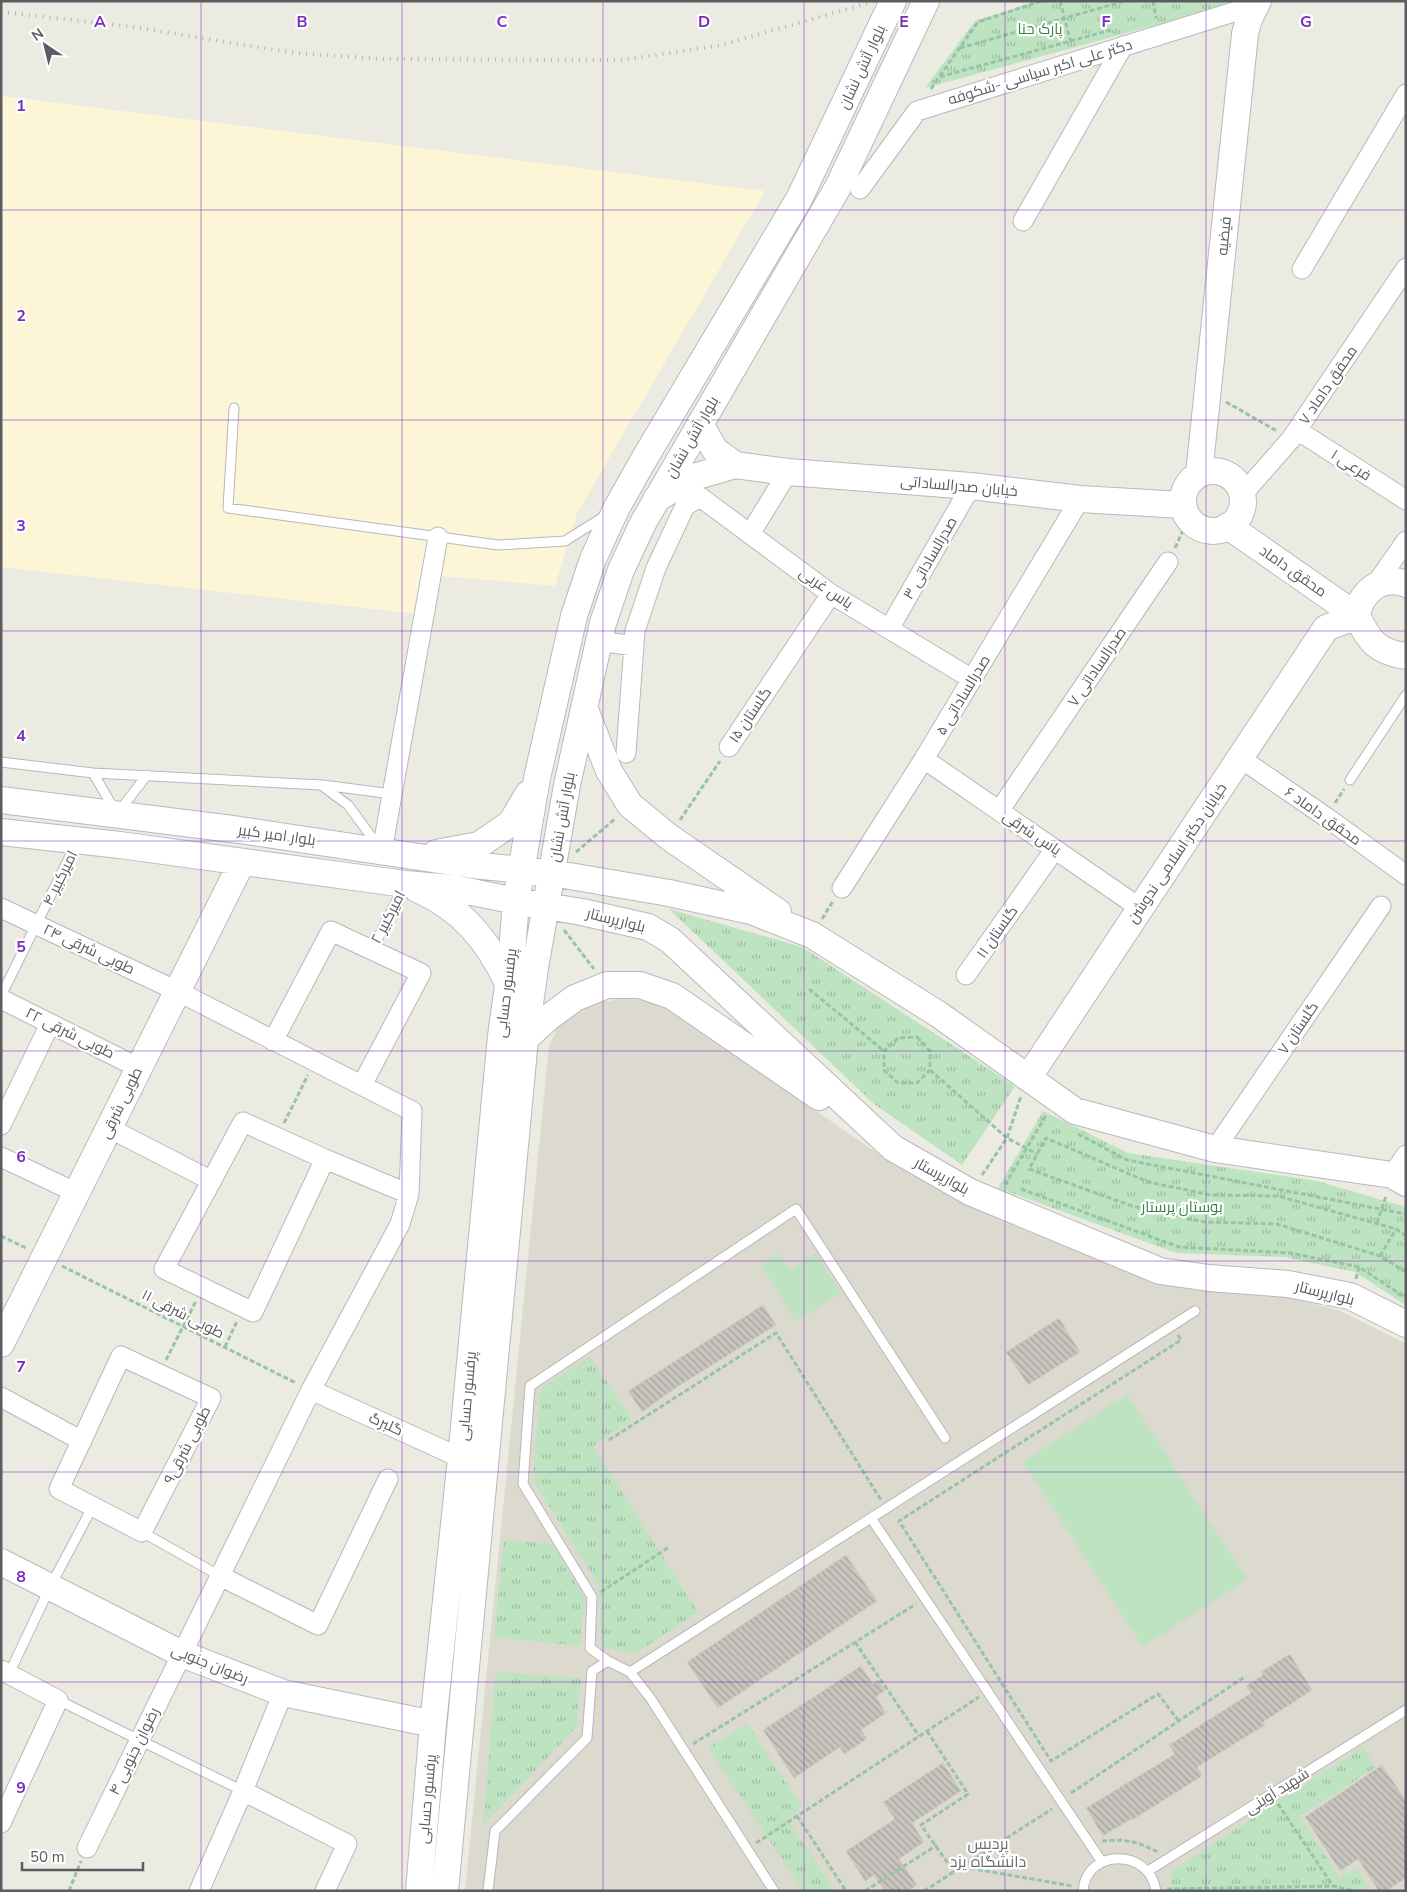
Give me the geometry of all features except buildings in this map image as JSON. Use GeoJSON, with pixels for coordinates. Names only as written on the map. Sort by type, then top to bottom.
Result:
{"type":"FeatureCollection","features":[{"type":"Feature","properties":{"kind":"main road","name":"بلوار آتش نشان"},"geometry":{"type":"LineString","coordinates":[[516,901],[537,778],[574,616],[593,559],[616,509],[643,460],[799,199],[893,1]]}},
{"type":"Feature","properties":{"kind":"main road","name":"بلوار آتش نشان"},"geometry":{"type":"LineString","coordinates":[[545,907],[567,785],[584,707],[600,641],[621,570],[656,500],[838,187],[926,1]]}},
{"type":"Feature","properties":{"kind":"main road","name":"فیضیه"},"geometry":{"type":"LineString","coordinates":[[1199,474],[1246,34],[1249,19],[1257,3]]}},
{"type":"Feature","properties":{"kind":"main road"},"geometry":{"type":"LineString","coordinates":[[700,424],[714,450],[735,465]]}},
{"type":"Feature","properties":{"kind":"main road"},"geometry":{"type":"LineString","coordinates":[[656,500],[694,477],[735,465]]}},
{"type":"Feature","properties":{"kind":"main road","name":"خیابان صدرالساداتی"},"geometry":{"type":"LineString","coordinates":[[735,465],[788,472],[971,486],[1186,512]]}},
{"type":"Feature","properties":{"kind":"main road"},"geometry":{"type":"LineString","coordinates":[[1208,472],[1226,474],[1239,486],[1236,512],[1220,530],[1203,529],[1195,525],[1186,512],[1183,496],[1186,487],[1199,474],[1208,472]]}},
{"type":"Feature","properties":{"kind":"main road","name":"محقق داماد"},"geometry":{"type":"LineString","coordinates":[[1236,512],[1365,600]]}},
{"type":"Feature","properties":{"kind":"main road"},"geometry":{"type":"LineString","coordinates":[[1406,584],[1390,581],[1365,600],[1366,636],[1378,647],[1391,653],[1406,656]]}},
{"type":"Feature","properties":{"kind":"main road","name":"خيابان دکتر اسلامی ندوشن"},"geometry":{"type":"LineString","coordinates":[[1028,1078],[1326,628],[1365,600]]}},
{"type":"Feature","properties":{"kind":"main road"},"geometry":{"type":"LineString","coordinates":[[584,707],[608,771],[630,805],[669,837],[812,935],[938,1014],[1075,1111],[1215,1149],[1401,1171]]}},
{"type":"Feature","properties":{"kind":"main road"},"geometry":{"type":"LineString","coordinates":[[419,856],[479,845],[512,823],[537,778]]}},
{"type":"Feature","properties":{"kind":"main road","name":"بلوار امیر کبیر"},"geometry":{"type":"LineString","coordinates":[[1,800],[240,830],[472,865],[552,873]]}},
{"type":"Feature","properties":{"kind":"main road","name":"بلوار امیر کبیر"},"geometry":{"type":"LineString","coordinates":[[1,832],[405,884],[452,888],[545,907]]}},
{"type":"Feature","properties":{"kind":"main road","name":"طوبی شرقی"},"geometry":{"type":"LineString","coordinates":[[1,1344],[7,1318],[44,1257],[242,862]]}},
{"type":"Feature","properties":{"kind":"main road"},"geometry":{"type":"LineString","coordinates":[[552,873],[669,893],[751,911],[812,935]]}},
{"type":"Feature","properties":{"kind":"main road"},"geometry":{"type":"LineString","coordinates":[[405,884],[434,897],[458,913],[495,958],[508,983]]}},
{"type":"Feature","properties":{"kind":"main road"},"geometry":{"type":"LineString","coordinates":[[663,936],[652,912],[652,905],[655,900],[669,893]]}},
{"type":"Feature","properties":{"kind":"main road","name":"پرفسور حسابی"},"geometry":{"type":"LineString","coordinates":[[419,1891],[433,1724],[516,901]]}},
{"type":"Feature","properties":{"kind":"main road","name":"پرفسور حسابی"},"geometry":{"type":"LineString","coordinates":[[445,1891],[525,1039],[534,968],[545,907]]}},
{"type":"Feature","properties":{"kind":"main road","name":"بلوارپرستار"},"geometry":{"type":"LineString","coordinates":[[545,907],[582,912],[648,927],[670,940],[893,1148],[970,1192],[1160,1271],[1209,1278],[1288,1284],[1350,1296],[1406,1324]]}},
{"type":"Feature","properties":{"kind":"main road"},"geometry":{"type":"LineString","coordinates":[[525,1039],[549,1017],[575,998],[607,985],[640,985],[672,996],[893,1148]]}},
{"type":"Feature","properties":{"kind":"main road","name":"رضوان جنوبی"},"geometry":{"type":"LineString","coordinates":[[1,1562],[182,1654],[283,1692],[433,1724]]}},
{"type":"Feature","properties":{"kind":"street","name":"دکتر علی اکبر سیاسی -شکوفه"},"geometry":{"type":"LineString","coordinates":[[860,189],[917,111],[1076,61],[1120,37],[1257,3]]}},
{"type":"Feature","properties":{"kind":"street"},"geometry":{"type":"LineString","coordinates":[[1023,221],[1120,37]]}},
{"type":"Feature","properties":{"kind":"street"},"geometry":{"type":"LineString","coordinates":[[1302,269],[1406,94]]}},
{"type":"Feature","properties":{"kind":"street","name":"محقق داماد ۷"},"geometry":{"type":"LineString","coordinates":[[1236,512],[1294,434],[1406,268]]}},
{"type":"Feature","properties":{"kind":"street","name":"فرعی ۱"},"geometry":{"type":"LineString","coordinates":[[1294,434],[1406,500]]}},
{"type":"Feature","properties":{"kind":"street"},"geometry":{"type":"LineString","coordinates":[[750,534],[788,472]]}},
{"type":"Feature","properties":{"kind":"street","name":"صدرالساداتی ۳"},"geometry":{"type":"LineString","coordinates":[[889,629],[971,486]]}},
{"type":"Feature","properties":{"kind":"street","name":"یاس غربی"},"geometry":{"type":"LineString","coordinates":[[634,646],[635,631],[656,568],[685,506],[700,497],[831,594],[972,679]]}},
{"type":"Feature","properties":{"kind":"street","name":"صدرالساداتی ۵"},"geometry":{"type":"LineString","coordinates":[[842,888],[924,759],[1080,499]]}},
{"type":"Feature","properties":{"kind":"street"},"geometry":{"type":"LineString","coordinates":[[382,851],[438,537]]}},
{"type":"Feature","properties":{"kind":"street"},"geometry":{"type":"LineString","coordinates":[[1365,600],[1406,541]]}},
{"type":"Feature","properties":{"kind":"street","name":"صدرالساداتی ۷"},"geometry":{"type":"LineString","coordinates":[[999,811],[1168,562]]}},
{"type":"Feature","properties":{"kind":"street","name":"گلستان ۱۵"},"geometry":{"type":"LineString","coordinates":[[729,747],[831,594]]}},
{"type":"Feature","properties":{"kind":"street"},"geometry":{"type":"LineString","coordinates":[[600,641],[634,646],[626,753]]}},
{"type":"Feature","properties":{"kind":"street","name":"محقق داماد ۶"},"geometry":{"type":"LineString","coordinates":[[1240,758],[1406,875]]}},
{"type":"Feature","properties":{"kind":"street","name":"یاس شرقی"},"geometry":{"type":"LineString","coordinates":[[924,759],[1140,908]]}},
{"type":"Feature","properties":{"kind":"street","name":"گلستان ۱۱"},"geometry":{"type":"LineString","coordinates":[[966,975],[1055,849]]}},
{"type":"Feature","properties":{"kind":"street","name":"گلستان ۷"},"geometry":{"type":"LineString","coordinates":[[1215,1149],[1381,906]]}},
{"type":"Feature","properties":{"kind":"street","name":"طوبی شرقی ۲۴"},"geometry":{"type":"LineString","coordinates":[[1,908],[177,991],[412,1111],[408,1194]]}},
{"type":"Feature","properties":{"kind":"street"},"geometry":{"type":"LineString","coordinates":[[273,1041],[331,931],[421,973],[362,1085]]}},
{"type":"Feature","properties":{"kind":"street","name":"طوبی شرقی ۲۲"},"geometry":{"type":"LineString","coordinates":[[1,998],[139,1068]]}},
{"type":"Feature","properties":{"kind":"street"},"geometry":{"type":"LineString","coordinates":[[1,1125],[50,1024]]}},
{"type":"Feature","properties":{"kind":"street"},"geometry":{"type":"LineString","coordinates":[[325,1159],[253,1312],[164,1269],[244,1122],[408,1194]]}},
{"type":"Feature","properties":{"kind":"street"},"geometry":{"type":"LineString","coordinates":[[109,1128],[212,1181]]}},
{"type":"Feature","properties":{"kind":"street"},"geometry":{"type":"LineString","coordinates":[[1,1157],[77,1192]]}},
{"type":"Feature","properties":{"kind":"street","name":"رضوان جنوبی ۴"},"geometry":{"type":"LineString","coordinates":[[87,1848],[311,1390],[400,1224],[408,1194]]}},
{"type":"Feature","properties":{"kind":"street","name":"طوبی شرقی۹"},"geometry":{"type":"LineString","coordinates":[[122,1356],[159,1374],[211,1398],[142,1532],[59,1489],[122,1356]]}},
{"type":"Feature","properties":{"kind":"street","name":"گلبرگ"},"geometry":{"type":"LineString","coordinates":[[311,1390],[461,1458]]}},
{"type":"Feature","properties":{"kind":"street"},"geometry":{"type":"LineString","coordinates":[[1,1397],[82,1441]]}},
{"type":"Feature","properties":{"kind":"street"},"geometry":{"type":"LineString","coordinates":[[220,1576],[318,1625],[388,1480]]}},
{"type":"Feature","properties":{"kind":"street"},"geometry":{"type":"LineString","coordinates":[[1,1823],[58,1700],[5,1672]]}},
{"type":"Feature","properties":{"kind":"street"},"geometry":{"type":"LineString","coordinates":[[199,1891],[243,1791],[283,1692]]}},
{"type":"Feature","properties":{"kind":"street"},"geometry":{"type":"LineString","coordinates":[[243,1791],[347,1844],[325,1891]]}},
{"type":"Feature","properties":{"kind":"lane"},"geometry":{"type":"LineString","coordinates":[[234,408],[228,508],[498,545],[565,541],[616,509]]}},
{"type":"Feature","properties":{"kind":"lane"},"geometry":{"type":"LineString","coordinates":[[1350,780],[1406,695]]}},
{"type":"Feature","properties":{"kind":"lane"},"geometry":{"type":"LineString","coordinates":[[1,762],[93,772],[322,785],[392,794]]}},
{"type":"Feature","properties":{"kind":"lane"},"geometry":{"type":"LineString","coordinates":[[93,772],[117,814],[147,775]]}},
{"type":"Feature","properties":{"kind":"lane"},"geometry":{"type":"LineString","coordinates":[[322,785],[348,805],[382,851]]}},
{"type":"Feature","properties":{"kind":"lane","name":"امیرکبیر ۴"},"geometry":{"type":"LineString","coordinates":[[1,998],[78,841]]}},
{"type":"Feature","properties":{"kind":"lane","name":"امیرکبیر ۲"},"geometry":{"type":"LineString","coordinates":[[372,950],[405,884]]}},
{"type":"Feature","properties":{"kind":"lane"},"geometry":{"type":"LineString","coordinates":[[774,1891],[651,1699],[630,1672],[608,1661],[590,1648],[592,1597],[523,1484],[530,1386],[796,1209],[945,1438]]}},
{"type":"Feature","properties":{"kind":"lane"},"geometry":{"type":"LineString","coordinates":[[630,1672],[1195,1311]]}},
{"type":"Feature","properties":{"kind":"lane"},"geometry":{"type":"LineString","coordinates":[[5,1672],[93,1506]]}},
{"type":"Feature","properties":{"kind":"lane"},"geometry":{"type":"LineString","coordinates":[[871,1518],[1102,1862]]}},
{"type":"Feature","properties":{"kind":"lane"},"geometry":{"type":"LineString","coordinates":[[142,1532],[220,1576]]}},
{"type":"Feature","properties":{"kind":"lane"},"geometry":{"type":"LineString","coordinates":[[488,1891],[495,1831],[587,1738],[592,1671],[608,1661]]}},
{"type":"Feature","properties":{"kind":"lane"},"geometry":{"type":"LineString","coordinates":[[58,1700],[243,1791]]}},
{"type":"Feature","properties":{"kind":"lane","name":"شهید آوینی"},"geometry":{"type":"LineString","coordinates":[[1148,1871],[1406,1710]]}},
{"type":"Feature","properties":{"kind":"lane"},"geometry":{"type":"LineString","coordinates":[[1083,1890],[1092,1870],[1102,1862],[1114,1858],[1127,1859],[1138,1863],[1148,1871],[1156,1890]]}},
{"type":"Feature","properties":{"kind":"path"},"geometry":{"type":"LineString","coordinates":[[1041,1],[978,22],[939,77],[1071,41],[1120,37]]}},
{"type":"Feature","properties":{"kind":"path"},"geometry":{"type":"LineString","coordinates":[[1060,1],[1076,61]]}},
{"type":"Feature","properties":{"kind":"path"},"geometry":{"type":"LineString","coordinates":[[960,48],[1125,1]]}},
{"type":"Feature","properties":{"kind":"path"},"geometry":{"type":"LineString","coordinates":[[1152,1],[1156,18],[1164,16]]}},
{"type":"Feature","properties":{"kind":"path"},"geometry":{"type":"LineString","coordinates":[[1208,392],[1294,434]]}},
{"type":"Feature","properties":{"kind":"path"},"geometry":{"type":"LineString","coordinates":[[1168,562],[1186,512]]}},
{"type":"Feature","properties":{"kind":"path","name":"گلستان ۱۵"},"geometry":{"type":"LineString","coordinates":[[669,837],[729,747]]}},
{"type":"Feature","properties":{"kind":"path"},"geometry":{"type":"LineString","coordinates":[[1326,817],[1350,780]]}},
{"type":"Feature","properties":{"kind":"path"},"geometry":{"type":"LineString","coordinates":[[552,873],[630,805]]}},
{"type":"Feature","properties":{"kind":"path"},"geometry":{"type":"LineString","coordinates":[[812,935],[842,888]]}},
{"type":"Feature","properties":{"kind":"path"},"geometry":{"type":"LineString","coordinates":[[545,907],[607,985]]}},
{"type":"Feature","properties":{"kind":"path"},"geometry":{"type":"LineString","coordinates":[[809,989],[884,1051]]}},
{"type":"Feature","properties":{"kind":"path"},"geometry":{"type":"LineString","coordinates":[[917,1037],[930,1051],[930,1070],[917,1083],[898,1083],[884,1070],[884,1051],[898,1038],[917,1037]]}},
{"type":"Feature","properties":{"kind":"path"},"geometry":{"type":"LineString","coordinates":[[276,1137],[315,1062]]}},
{"type":"Feature","properties":{"kind":"path"},"geometry":{"type":"LineString","coordinates":[[930,1070],[1007,1138],[1038,1154]]}},
{"type":"Feature","properties":{"kind":"path"},"geometry":{"type":"LineString","coordinates":[[970,1192],[1007,1138],[1028,1078]]}},
{"type":"Feature","properties":{"kind":"path"},"geometry":{"type":"LineString","coordinates":[[1053,1122],[1045,1118],[1006,1183],[1180,1247],[1290,1253],[1359,1267],[1406,1298]]}},
{"type":"Feature","properties":{"kind":"path"},"geometry":{"type":"LineString","coordinates":[[1070,1130],[1127,1160],[1406,1214]]}},
{"type":"Feature","properties":{"kind":"path"},"geometry":{"type":"LineString","coordinates":[[1406,1236],[1396,1229],[1278,1196],[1211,1195],[1148,1182],[1046,1138],[1029,1169],[1132,1206],[1204,1222],[1277,1224],[1380,1256],[1406,1272]]}},
{"type":"Feature","properties":{"kind":"path"},"geometry":{"type":"LineString","coordinates":[[1377,1224],[1401,1171]]}},
{"type":"Feature","properties":{"kind":"path"},"geometry":{"type":"LineString","coordinates":[[1380,1256],[1396,1229]]}},
{"type":"Feature","properties":{"kind":"path","name":"طوبی شرقی ۱۱"},"geometry":{"type":"LineString","coordinates":[[1,1236],[311,1390]]}},
{"type":"Feature","properties":{"kind":"path"},"geometry":{"type":"LineString","coordinates":[[159,1374],[202,1288]]}},
{"type":"Feature","properties":{"kind":"path"},"geometry":{"type":"LineString","coordinates":[[225,1347],[243,1308]]}},
{"type":"Feature","properties":{"kind":"path"},"geometry":{"type":"LineString","coordinates":[[899,1521],[1181,1340],[1172,1326]]}},
{"type":"Feature","properties":{"kind":"path"},"geometry":{"type":"LineString","coordinates":[[609,1440],[776,1333],[886,1508],[899,1521],[1051,1761],[1158,1694],[1178,1720]]}},
{"type":"Feature","properties":{"kind":"path"},"geometry":{"type":"LineString","coordinates":[[592,1597],[669,1547]]}},
{"type":"Feature","properties":{"kind":"path"},"geometry":{"type":"LineString","coordinates":[[684,1750],[942,1588]]}},
{"type":"Feature","properties":{"kind":"path"},"geometry":{"type":"LineString","coordinates":[[855,1642],[919,1736]]}},
{"type":"Feature","properties":{"kind":"path"},"geometry":{"type":"LineString","coordinates":[[1075,1800],[1070,1792],[1246,1676]]}},
{"type":"Feature","properties":{"kind":"path"},"geometry":{"type":"LineString","coordinates":[[747,1848],[1002,1683]]}},
{"type":"Feature","properties":{"kind":"path"},"geometry":{"type":"LineString","coordinates":[[927,1731],[968,1794],[921,1825],[937,1844],[954,1872]]}},
{"type":"Feature","properties":{"kind":"path"},"geometry":{"type":"LineString","coordinates":[[1272,1794],[1334,1886]]}},
{"type":"Feature","properties":{"kind":"path"},"geometry":{"type":"LineString","coordinates":[[924,1891],[1062,1803]]}},
{"type":"Feature","properties":{"kind":"path"},"geometry":{"type":"LineString","coordinates":[[798,1816],[846,1891]]}},
{"type":"Feature","properties":{"kind":"path"},"geometry":{"type":"LineString","coordinates":[[1080,1829],[1089,1822],[1103,1842],[1121,1840],[1138,1843],[1170,1858]]}},
{"type":"Feature","properties":{"kind":"path"},"geometry":{"type":"LineString","coordinates":[[865,1891],[937,1844]]}},
{"type":"Feature","properties":{"kind":"path"},"geometry":{"type":"LineString","coordinates":[[69,1891],[87,1848]]}},
{"type":"Feature","properties":{"kind":"path"},"geometry":{"type":"LineString","coordinates":[[962,1867],[1083,1890]]}},
{"type":"Feature","properties":{"kind":"path"},"geometry":{"type":"LineString","coordinates":[[1156,1890],[1334,1886],[1353,1891]]}},
{"type":"Feature","properties":{"kind":"shaded area"},"geometry":{"type":"Polygon","coordinates":[[[1,96],[765,191],[577,513],[555,586],[421,574],[418,614],[1,567],[1,96]]]}},
{"type":"Feature","properties":{"kind":"shaded area"},"geometry":{"type":"Polygon","coordinates":[[[620,999],[650,1000],[675,1013],[874,1151],[1016,1226],[1095,1256],[1278,1295],[1338,1310],[1406,1344],[1406,1891],[465,1891],[549,1047],[559,1024],[577,1011],[598,1003],[620,999]]]}},
{"type":"Feature","properties":{"kind":"green space","name":"پارک حنا"},"geometry":{"type":"Polygon","coordinates":[[[1037,1],[1226,1],[1219,8],[925,88],[975,21],[1037,1]]]}},
{"type":"Feature","properties":{"kind":"green space"},"geometry":{"type":"Polygon","coordinates":[[[669,909],[802,947],[1015,1086],[962,1165],[874,1104],[669,909]]]}},
{"type":"Feature","properties":{"kind":"green space","name":"بوستان پرستار"},"geometry":{"type":"Polygon","coordinates":[[[1043,1111],[1128,1153],[1317,1181],[1406,1207],[1406,1305],[1355,1272],[1284,1257],[1176,1253],[998,1188],[1043,1111]]]}},
{"type":"Feature","properties":{"kind":"green space"},"geometry":{"type":"Polygon","coordinates":[[[779,1253],[790,1270],[816,1253],[841,1293],[796,1321],[760,1264],[779,1253]]]}},
{"type":"Feature","properties":{"kind":"green space"},"geometry":{"type":"Polygon","coordinates":[[[590,1356],[632,1420],[593,1446],[698,1612],[635,1654],[601,1646],[599,1586],[533,1480],[540,1389],[590,1356]]]}},
{"type":"Feature","properties":{"kind":"green space"},"geometry":{"type":"Polygon","coordinates":[[[1127,1394],[1247,1579],[1143,1647],[1023,1462],[1127,1394]]]}},
{"type":"Feature","properties":{"kind":"green space"},"geometry":{"type":"Polygon","coordinates":[[[504,1540],[553,1544],[585,1599],[580,1646],[494,1637],[504,1540]]]}},
{"type":"Feature","properties":{"kind":"green space"},"geometry":{"type":"Polygon","coordinates":[[[496,1672],[581,1678],[577,1727],[483,1825],[496,1672]]]}},
{"type":"Feature","properties":{"kind":"green space"},"geometry":{"type":"Polygon","coordinates":[[[747,1723],[802,1806],[789,1821],[835,1891],[803,1891],[708,1748],[747,1723]]]}},
{"type":"Feature","properties":{"kind":"green space"},"geometry":{"type":"Polygon","coordinates":[[[1363,1747],[1376,1767],[1300,1816],[1340,1878],[1356,1868],[1371,1891],[1172,1891],[1171,1871],[1363,1747]]]}},
{"type":"Feature","properties":{"kind":"railway"},"geometry":{"type":"LineString","coordinates":[[1,12],[126,26],[296,53],[382,59],[623,60],[722,45],[875,1]]}},
{"type":"Feature","properties":{"kind":"district","name":"پردیس دانشگاه یزد"},"geometry":{"type":"Point","coordinates":[988,1852]}}]}
